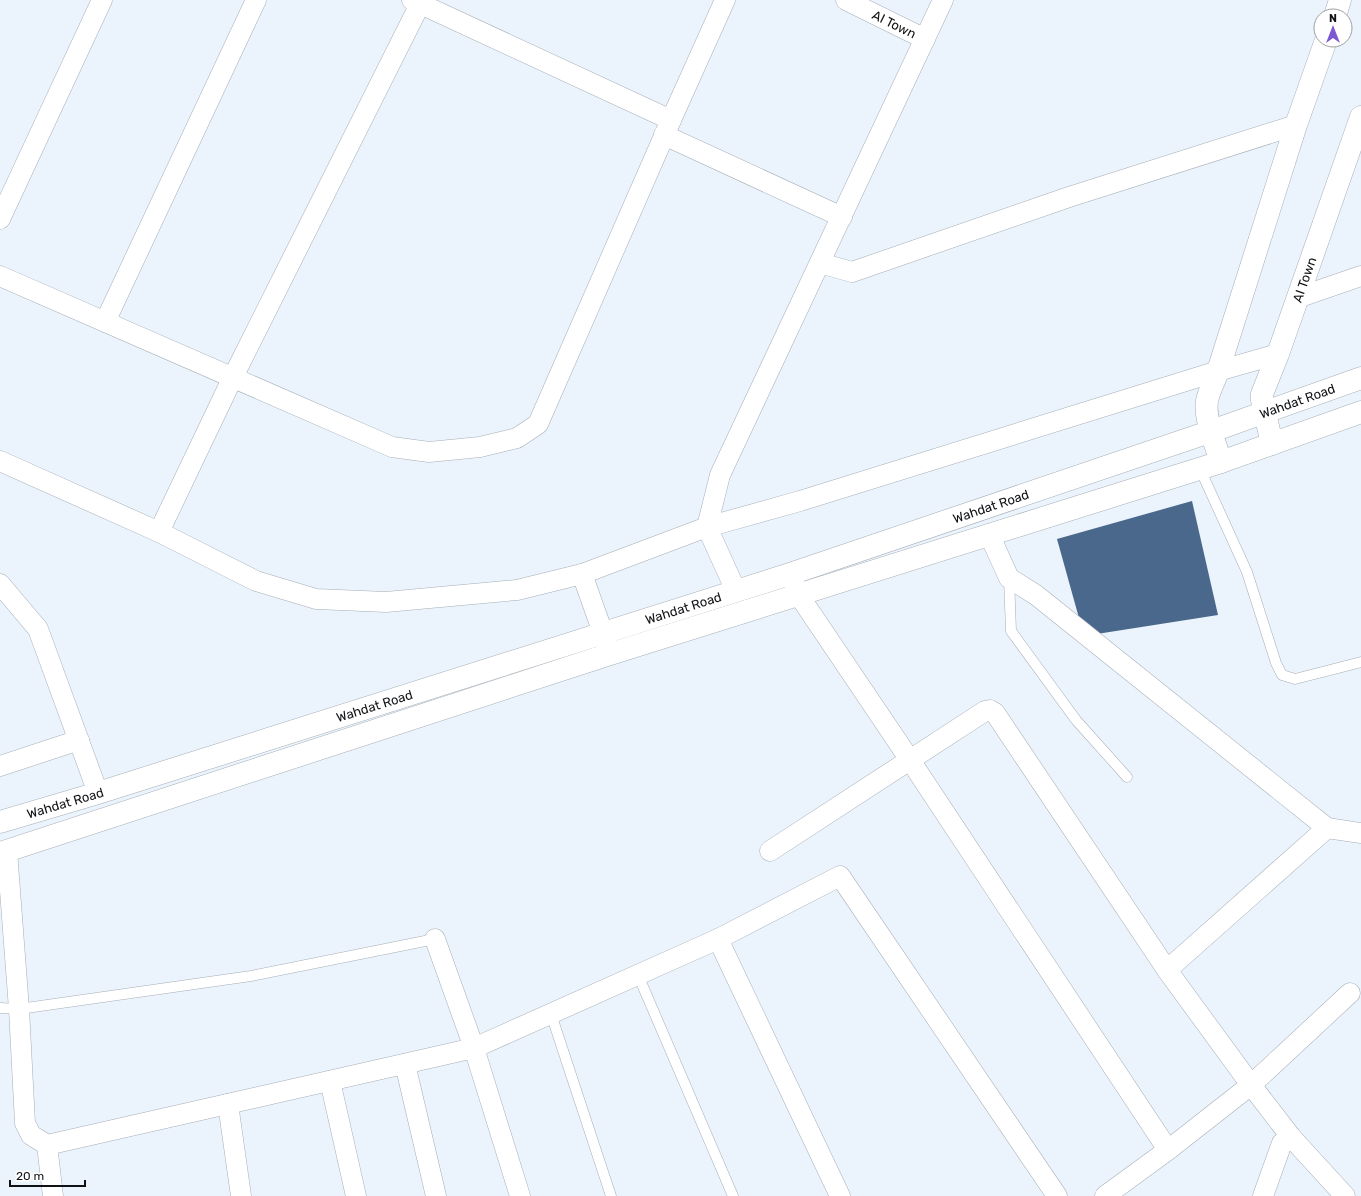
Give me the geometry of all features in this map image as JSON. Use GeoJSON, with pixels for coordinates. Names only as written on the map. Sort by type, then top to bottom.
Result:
{"type":"FeatureCollection","features":[{"type":"Feature","properties":{"kind":"main road"},"geometry":{"type":"LineString","coordinates":[[1221,462],[1207,410],[1207,401],[1218,371],[1296,125],[1323,48]]}},
{"type":"Feature","properties":{"kind":"main road","name":"AI Town"},"geometry":{"type":"LineString","coordinates":[[1272,444],[1262,394],[1278,354],[1361,117]]}},
{"type":"Feature","properties":{"kind":"main road","name":"Wahdat Road"},"geometry":{"type":"LineString","coordinates":[[0,822],[98,793],[790,574],[1212,431],[1361,378]]}},
{"type":"Feature","properties":{"kind":"main road","name":"Wahdat Road"},"geometry":{"type":"LineString","coordinates":[[4,852],[610,654],[1200,469],[1361,412]]}},
{"type":"Feature","properties":{"kind":"street"},"geometry":{"type":"LineString","coordinates":[[0,219],[102,0]]}},
{"type":"Feature","properties":{"kind":"street"},"geometry":{"type":"LineString","coordinates":[[105,322],[256,0]]}},
{"type":"Feature","properties":{"kind":"street"},"geometry":{"type":"LineString","coordinates":[[0,276],[392,447],[429,452],[480,447],[517,438],[538,424],[667,127],[725,0]]}},
{"type":"Feature","properties":{"kind":"street","name":"AI Town"},"geometry":{"type":"LineString","coordinates":[[846,0],[925,39],[943,0]]}},
{"type":"Feature","properties":{"kind":"street"},"geometry":{"type":"LineString","coordinates":[[159,532],[232,377],[416,2],[667,127],[842,217]]}},
{"type":"Feature","properties":{"kind":"street"},"geometry":{"type":"LineString","coordinates":[[736,591],[707,527],[720,475],[925,39]]}},
{"type":"Feature","properties":{"kind":"street"},"geometry":{"type":"LineString","coordinates":[[820,262],[852,272],[1069,197],[1296,125]]}},
{"type":"Feature","properties":{"kind":"street"},"geometry":{"type":"LineString","coordinates":[[1297,298],[1361,276]]}},
{"type":"Feature","properties":{"kind":"street"},"geometry":{"type":"LineString","coordinates":[[0,461],[159,532],[256,581],[316,599],[386,602],[441,598],[517,590],[582,574],[707,527],[800,501],[1218,371],[1278,354]]}},
{"type":"Feature","properties":{"kind":"street"},"geometry":{"type":"LineString","coordinates":[[989,534],[1009,578],[1036,594],[1327,828],[1361,833]]}},
{"type":"Feature","properties":{"kind":"street"},"geometry":{"type":"LineString","coordinates":[[582,574],[604,632],[610,654]]}},
{"type":"Feature","properties":{"kind":"street"},"geometry":{"type":"LineString","coordinates":[[790,574],[798,594],[910,760],[1168,1150]]}},
{"type":"Feature","properties":{"kind":"street"},"geometry":{"type":"LineString","coordinates":[[0,584],[38,629],[98,793]]}},
{"type":"Feature","properties":{"kind":"street"},"geometry":{"type":"LineString","coordinates":[[770,851],[990,710],[995,713],[1167,970],[1251,1085],[1291,1137],[1345,1196]]}},
{"type":"Feature","properties":{"kind":"street"},"geometry":{"type":"LineString","coordinates":[[0,766],[79,740]]}},
{"type":"Feature","properties":{"kind":"street"},"geometry":{"type":"LineString","coordinates":[[1167,970],[1327,828]]}},
{"type":"Feature","properties":{"kind":"street"},"geometry":{"type":"LineString","coordinates":[[4,852],[10,1009],[25,1123],[31,1135],[47,1145],[474,1048],[718,939],[840,876],[1057,1196]]}},
{"type":"Feature","properties":{"kind":"street"},"geometry":{"type":"LineString","coordinates":[[435,939],[474,1048],[520,1196]]}},
{"type":"Feature","properties":{"kind":"street"},"geometry":{"type":"LineString","coordinates":[[718,939],[840,1196]]}},
{"type":"Feature","properties":{"kind":"street"},"geometry":{"type":"LineString","coordinates":[[1105,1196],[1168,1150],[1251,1085],[1350,993]]}},
{"type":"Feature","properties":{"kind":"street"},"geometry":{"type":"LineString","coordinates":[[405,1064],[436,1196]]}},
{"type":"Feature","properties":{"kind":"street"},"geometry":{"type":"LineString","coordinates":[[330,1081],[356,1196]]}},
{"type":"Feature","properties":{"kind":"street"},"geometry":{"type":"LineString","coordinates":[[228,1104],[241,1196]]}},
{"type":"Feature","properties":{"kind":"street"},"geometry":{"type":"LineString","coordinates":[[1264,1196],[1282,1143],[1291,1137]]}},
{"type":"Feature","properties":{"kind":"street"},"geometry":{"type":"LineString","coordinates":[[47,1145],[53,1196]]}},
{"type":"Feature","properties":{"kind":"lane"},"geometry":{"type":"LineString","coordinates":[[1200,469],[1247,572],[1276,664],[1282,675],[1295,679],[1361,662]]}},
{"type":"Feature","properties":{"kind":"lane"},"geometry":{"type":"LineString","coordinates":[[1009,578],[1011,631],[1076,720],[1127,778]]}},
{"type":"Feature","properties":{"kind":"lane"},"geometry":{"type":"LineString","coordinates":[[10,1009],[252,976],[435,939]]}},
{"type":"Feature","properties":{"kind":"lane"},"geometry":{"type":"LineString","coordinates":[[638,975],[733,1196]]}},
{"type":"Feature","properties":{"kind":"lane"},"geometry":{"type":"LineString","coordinates":[[551,1014],[611,1196]]}},
{"type":"Feature","properties":{"kind":"building"},"geometry":{"type":"Polygon","coordinates":[[[1192,501],[1218,615],[1084,636],[1057,539],[1192,501]]]}}]}
